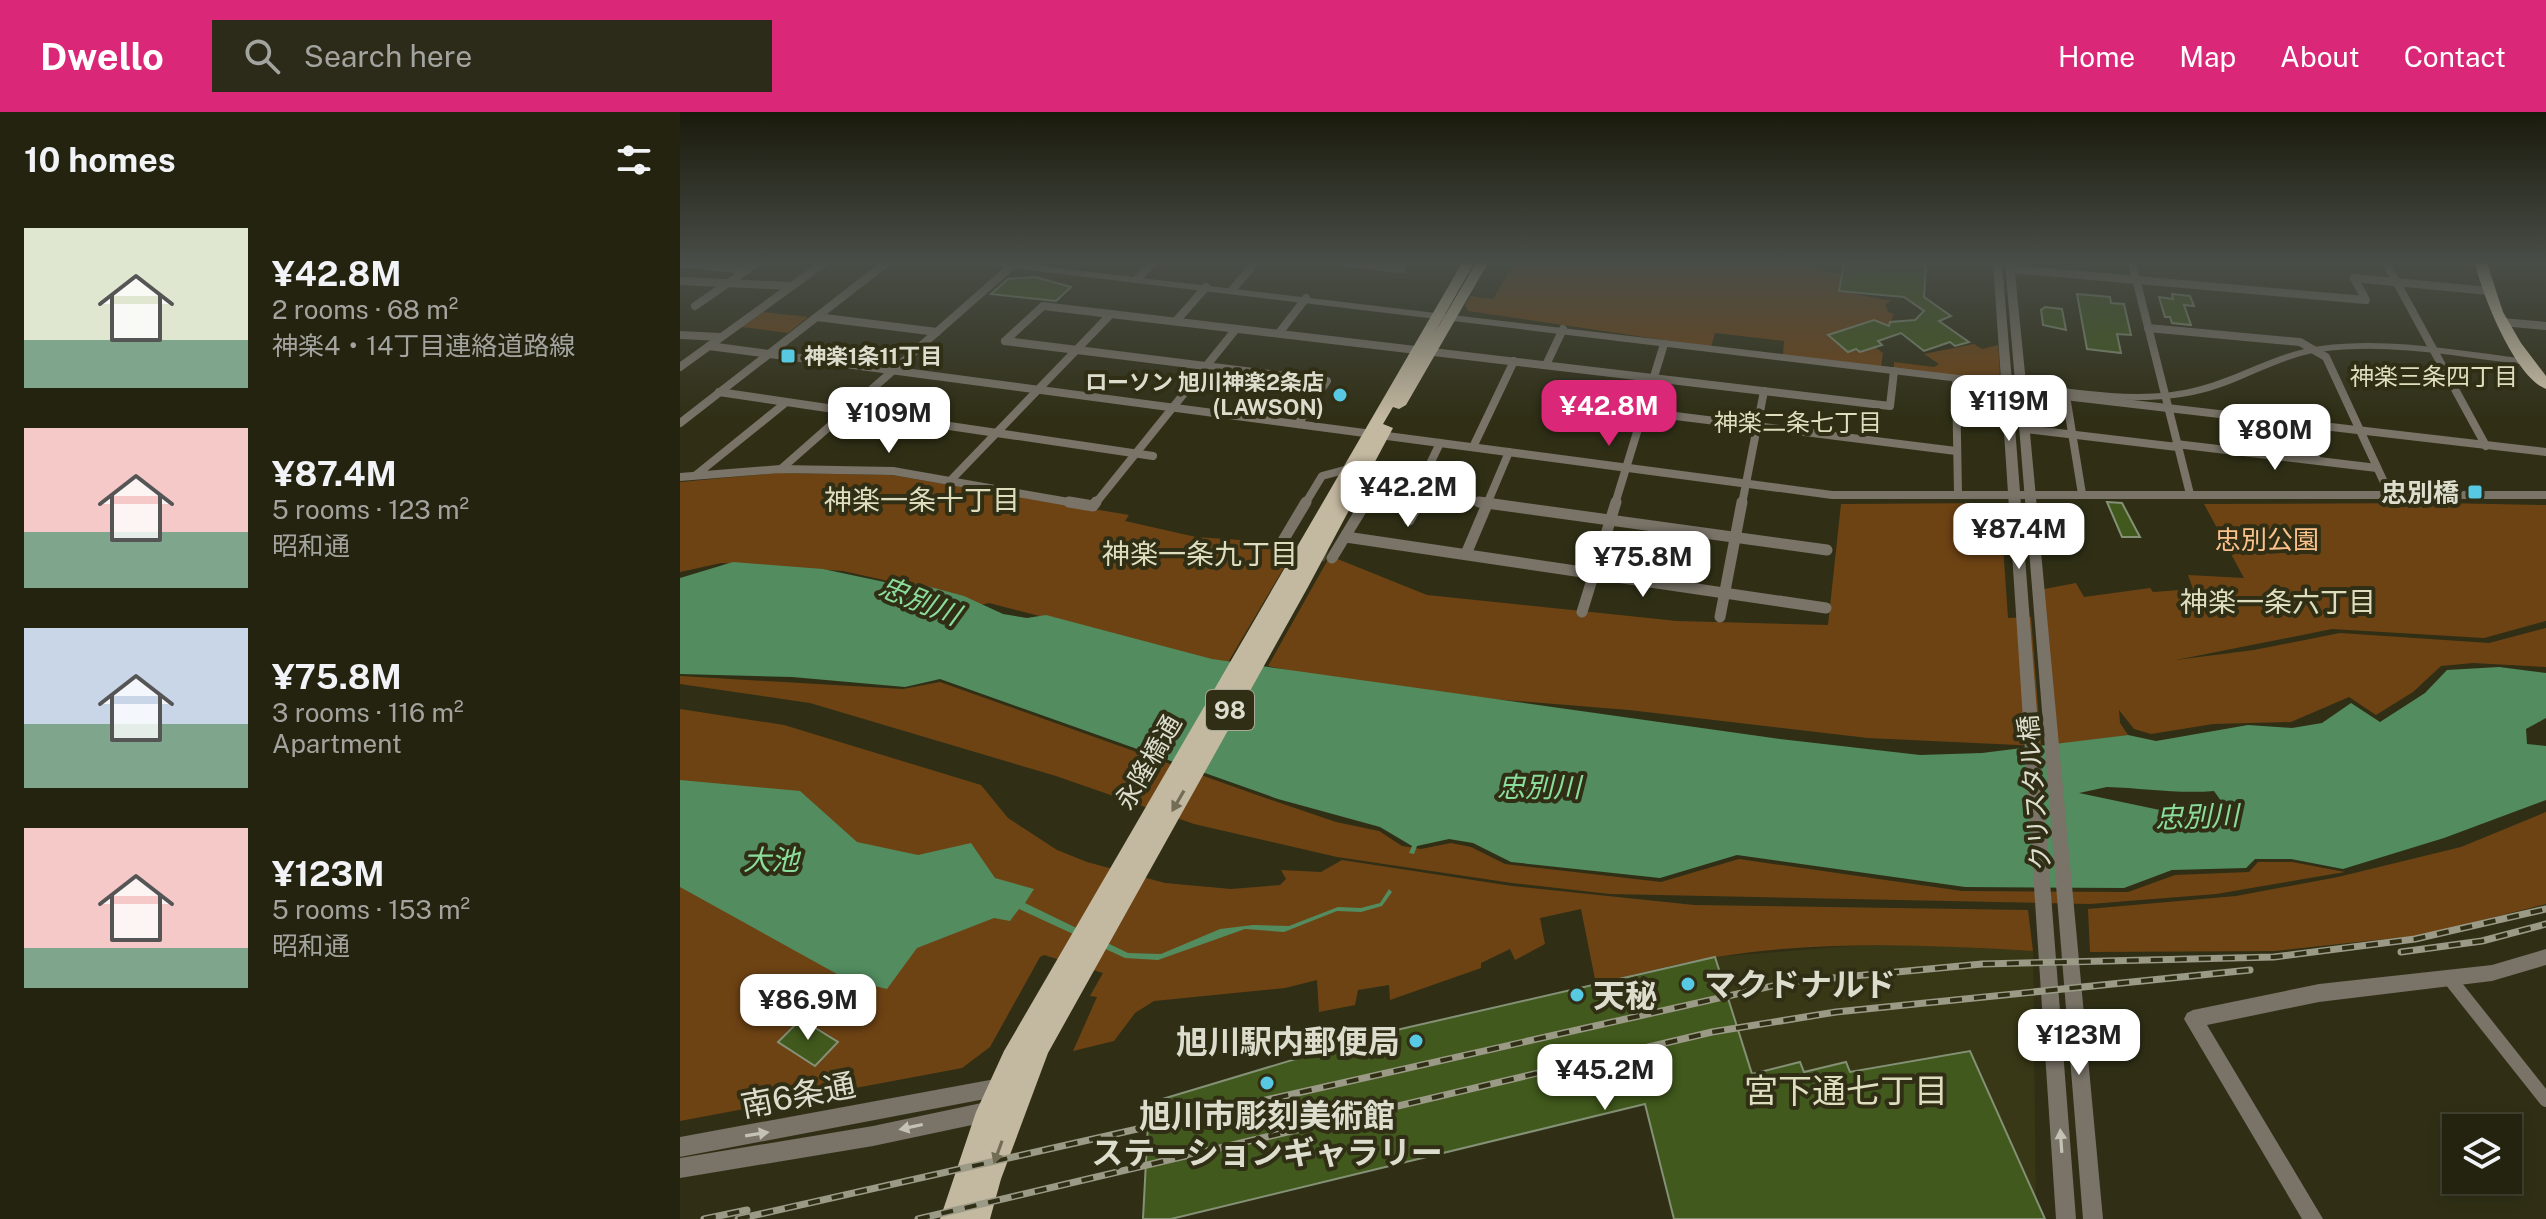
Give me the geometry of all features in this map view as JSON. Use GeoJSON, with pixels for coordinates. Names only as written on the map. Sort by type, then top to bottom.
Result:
{"type":"FeatureCollection","features":[{"type":"Feature","properties":{"kind":"highway"},"geometry":{"type":"LineString","coordinates":[[2499,315],[2527,362],[2546,385]]}},
{"type":"Feature","properties":{"kind":"main road","name":"永隆橋通"},"geometry":{"type":"LineString","coordinates":[[977,1219],[1012,1092],[1039,1046],[1072,968],[1293,586],[1375,434],[1445,315]]}},
{"type":"Feature","properties":{"kind":"main road","name":"永隆橋通"},"geometry":{"type":"LineString","coordinates":[[953,1219],[988,1112],[1012,1092]]}},
{"type":"Feature","properties":{"kind":"street"},"geometry":{"type":"LineString","coordinates":[[680,367],[752,315]]}},
{"type":"Feature","properties":{"kind":"street"},"geometry":{"type":"LineString","coordinates":[[680,423],[820,315]]}},
{"type":"Feature","properties":{"kind":"street"},"geometry":{"type":"LineString","coordinates":[[781,469],[957,315]]}},
{"type":"Feature","properties":{"kind":"street"},"geometry":{"type":"LineString","coordinates":[[1034,315],[1005,341],[1327,381],[1298,424]]}},
{"type":"Feature","properties":{"kind":"street"},"geometry":{"type":"LineString","coordinates":[[952,479],[1110,315]]}},
{"type":"Feature","properties":{"kind":"street"},"geometry":{"type":"LineString","coordinates":[[1117,315],[1890,406],[1894,371]]}},
{"type":"Feature","properties":{"kind":"street"},"geometry":{"type":"LineString","coordinates":[[1176,321],[1182,315]]}},
{"type":"Feature","properties":{"kind":"street"},"geometry":{"type":"LineString","coordinates":[[1279,333],[1293,315]]}},
{"type":"Feature","properties":{"kind":"street"},"geometry":{"type":"LineString","coordinates":[[1450,315],[2006,385],[2066,396],[2166,402],[2279,359],[2316,349],[2370,347],[2527,362]]}},
{"type":"Feature","properties":{"kind":"street","name":"クリスタル橋"},"geometry":{"type":"LineString","coordinates":[[2001,315],[2066,1219]]}},
{"type":"Feature","properties":{"kind":"street","name":"クリスタル橋"},"geometry":{"type":"LineString","coordinates":[[2015,315],[2093,1219]]}},
{"type":"Feature","properties":{"kind":"street"},"geometry":{"type":"LineString","coordinates":[[2145,315],[2190,494]]}},
{"type":"Feature","properties":{"kind":"street"},"geometry":{"type":"LineString","coordinates":[[2415,315],[2486,446]]}},
{"type":"Feature","properties":{"kind":"street"},"geometry":{"type":"LineString","coordinates":[[817,317],[937,332]]}},
{"type":"Feature","properties":{"kind":"street"},"geometry":{"type":"LineString","coordinates":[[2502,322],[2546,326]]}},
{"type":"Feature","properties":{"kind":"street"},"geometry":{"type":"LineString","coordinates":[[2148,328],[2300,342],[2316,349],[2326,357],[2389,493]]}},
{"type":"Feature","properties":{"kind":"street"},"geometry":{"type":"LineString","coordinates":[[680,477],[781,469],[893,471],[1093,506],[1236,329]]}},
{"type":"Feature","properties":{"kind":"street"},"geometry":{"type":"LineString","coordinates":[[1546,365],[1563,329]]}},
{"type":"Feature","properties":{"kind":"street"},"geometry":{"type":"LineString","coordinates":[[680,335],[721,337]]}},
{"type":"Feature","properties":{"kind":"street"},"geometry":{"type":"LineString","coordinates":[[1582,612],[1664,344]]}},
{"type":"Feature","properties":{"kind":"street"},"geometry":{"type":"LineString","coordinates":[[709,346],[1832,495],[2546,495]]}},
{"type":"Feature","properties":{"kind":"street"},"geometry":{"type":"LineString","coordinates":[[1473,447],[1514,361]]}},
{"type":"Feature","properties":{"kind":"street"},"geometry":{"type":"LineString","coordinates":[[1956,379],[1958,494]]}},
{"type":"Feature","properties":{"kind":"street"},"geometry":{"type":"LineString","coordinates":[[2022,389],[2166,402],[2302,423],[2546,452]]}},
{"type":"Feature","properties":{"kind":"street"},"geometry":{"type":"LineString","coordinates":[[1720,617],[1764,391]]}},
{"type":"Feature","properties":{"kind":"street"},"geometry":{"type":"LineString","coordinates":[[719,392],[1153,456]]}},
{"type":"Feature","properties":{"kind":"street"},"geometry":{"type":"LineString","coordinates":[[2066,396],[2082,494]]}},
{"type":"Feature","properties":{"kind":"street"},"geometry":{"type":"LineString","coordinates":[[695,475],[784,404]]}},
{"type":"Feature","properties":{"kind":"street"},"geometry":{"type":"LineString","coordinates":[[1643,412],[1956,451]]}},
{"type":"Feature","properties":{"kind":"street"},"geometry":{"type":"LineString","coordinates":[[2302,423],[2317,460]]}},
{"type":"Feature","properties":{"kind":"street"},"geometry":{"type":"LineString","coordinates":[[2025,429],[2377,468]]}},
{"type":"Feature","properties":{"kind":"street"},"geometry":{"type":"LineString","coordinates":[[1440,443],[1416,493],[1827,550]]}},
{"type":"Feature","properties":{"kind":"street"},"geometry":{"type":"LineString","coordinates":[[1466,554],[1509,452]]}},
{"type":"Feature","properties":{"kind":"street"},"geometry":{"type":"LineString","coordinates":[[1285,544],[1281,544],[1322,476],[1355,470],[1376,485],[1332,558]]}},
{"type":"Feature","properties":{"kind":"street"},"geometry":{"type":"LineString","coordinates":[[1409,520],[1423,494]]}},
{"type":"Feature","properties":{"kind":"street"},"geometry":{"type":"LineString","coordinates":[[1346,537],[1826,608]]}},
{"type":"Feature","properties":{"kind":"street"},"geometry":{"type":"LineString","coordinates":[[2313,1219],[2193,1019],[2319,993],[2492,973],[2546,957]]}},
{"type":"Feature","properties":{"kind":"street"},"geometry":{"type":"LineString","coordinates":[[2450,979],[2546,1100]]}},
{"type":"Feature","properties":{"kind":"street","name":"南6条通"},"geometry":{"type":"LineString","coordinates":[[680,1147],[1012,1092]]}},
{"type":"Feature","properties":{"kind":"street","name":"南6条通"},"geometry":{"type":"LineString","coordinates":[[680,1168],[988,1112]]}},
{"type":"Feature","properties":{"kind":"shaded area"},"geometry":{"type":"Polygon","coordinates":[[[1926,945],[2033,951],[2036,1219],[1674,1219],[1646,1104],[1625,1109],[1596,984],[1715,957],[1851,946],[1926,945]]]}},
{"type":"Feature","properties":{"kind":"green space"},"geometry":{"type":"Polygon","coordinates":[[[759,315],[808,317],[788,333],[742,327],[759,315]]]}},
{"type":"Feature","properties":{"kind":"green space"},"geometry":{"type":"Polygon","coordinates":[[[1493,315],[1894,315],[1889,325],[1873,320],[1829,335],[1848,352],[1875,347],[1883,353],[1881,367],[1783,355],[1784,341],[1715,333],[1711,347],[1493,315]]]}},
{"type":"Feature","properties":{"kind":"green space"},"geometry":{"type":"Polygon","coordinates":[[[1974,344],[1982,349],[1998,345],[1998,377],[1984,379],[1894,369],[1894,362],[1934,367],[1939,364],[1924,354],[1974,344]]]}},
{"type":"Feature","properties":{"kind":"green space"},"geometry":{"type":"Polygon","coordinates":[[[778,473],[891,475],[1129,515],[1125,521],[1196,537],[1298,544],[1227,664],[989,603],[964,609],[929,604],[893,582],[843,571],[721,563],[680,572],[680,482],[778,473]]]}},
{"type":"Feature","properties":{"kind":"green space"},"geometry":{"type":"Polygon","coordinates":[[[2000,503],[2008,618],[2031,617],[2041,746],[1868,738],[1629,710],[1467,697],[1349,682],[1268,666],[1330,556],[1427,595],[1677,621],[1828,625],[1841,504],[2000,503]]]}},
{"type":"Feature","properties":{"kind":"green space","name":"忠別公園"},"geometry":{"type":"Polygon","coordinates":[[[2204,504],[2546,505],[2546,621],[2484,638],[2332,629],[2176,660],[2254,650],[2340,633],[2489,643],[2546,628],[2546,667],[2473,663],[2441,666],[2413,692],[2376,715],[2349,697],[2291,722],[2213,724],[2151,734],[2134,729],[2119,710],[2120,723],[2128,735],[2046,746],[2034,591],[2076,583],[2084,597],[2150,588],[2153,592],[2193,589],[2188,575],[2244,578],[2204,504]]]}},
{"type":"Feature","properties":{"kind":"green space"},"geometry":{"type":"Polygon","coordinates":[[[680,676],[903,689],[940,682],[1336,822],[1379,831],[1402,846],[1421,849],[1451,843],[1471,847],[1505,864],[1661,882],[1739,859],[1962,891],[2128,892],[2175,875],[2249,872],[2258,862],[2292,862],[2345,872],[2216,894],[2090,904],[1610,894],[1512,883],[1337,857],[1194,824],[1056,776],[810,703],[680,684],[680,676]]]}},
{"type":"Feature","properties":{"kind":"green space"},"geometry":{"type":"Polygon","coordinates":[[[680,709],[784,725],[981,785],[1008,818],[1057,850],[1087,862],[1165,883],[1231,889],[1280,885],[1286,879],[1281,870],[1321,872],[1342,860],[1512,886],[1694,905],[2028,910],[2033,951],[1914,946],[1795,948],[1701,960],[1596,984],[1581,909],[1540,918],[1545,944],[1515,960],[1510,949],[1481,963],[1481,968],[1390,1000],[1389,985],[1358,990],[1355,1005],[1319,1012],[1317,980],[1285,988],[1154,1001],[1135,1013],[1114,1041],[1073,1051],[1097,997],[1090,996],[1103,973],[1044,955],[1040,957],[990,1047],[962,1068],[680,1121],[680,709]]]}},
{"type":"Feature","properties":{"kind":"green space"},"geometry":{"type":"Polygon","coordinates":[[[2546,812],[2546,904],[2423,935],[2275,951],[2090,952],[2088,909],[2236,896],[2338,877],[2461,847],[2546,812]]]}},
{"type":"Feature","properties":{"kind":"water","name":"忠別川"},"geometry":{"type":"Polygon","coordinates":[[[733,562],[823,569],[894,584],[923,585],[964,596],[1003,614],[1027,618],[1046,615],[1212,659],[1780,739],[1920,755],[1982,753],[2128,735],[2156,741],[2248,725],[2292,728],[2322,723],[2351,703],[2380,722],[2425,693],[2447,670],[2499,667],[2546,673],[2546,718],[2526,729],[2527,744],[2546,746],[2546,800],[2444,838],[2343,869],[2291,859],[2255,859],[2246,868],[2172,870],[2124,888],[1965,887],[1737,855],[1660,878],[1511,862],[1473,843],[1449,839],[1417,846],[1414,854],[1409,853],[1412,846],[1380,827],[1278,799],[940,679],[905,687],[792,677],[680,674],[680,578],[733,562]],[[2107,787],[2079,793],[2198,818],[2231,815],[2214,791],[2107,787]]]}},
{"type":"Feature","properties":{"kind":"water","name":"大池"},"geometry":{"type":"Polygon","coordinates":[[[680,780],[800,791],[857,842],[918,855],[971,843],[995,878],[1034,889],[1025,903],[1128,953],[1161,954],[1220,929],[1253,925],[1289,926],[1338,907],[1361,908],[1380,903],[1389,889],[1392,892],[1382,906],[1361,912],[1337,911],[1284,932],[1245,929],[1158,960],[1125,958],[1019,909],[1010,921],[994,918],[917,948],[887,989],[846,979],[680,887],[680,780]]]}},
{"type":"Feature","properties":{"kind":"building"},"geometry":{"type":"Polygon","coordinates":[[[1920,315],[1949,315],[1939,321],[1969,342],[1955,346],[1950,342],[1924,351],[1901,333],[1878,341],[1882,345],[1860,352],[1856,349],[1848,352],[1828,335],[1874,320],[1889,326],[1890,322],[1915,320],[1920,315]]]}},
{"type":"Feature","properties":{"kind":"building"},"geometry":{"type":"Polygon","coordinates":[[[2042,315],[2063,315],[2066,330],[2043,325],[2042,315]]]}},
{"type":"Feature","properties":{"kind":"building"},"geometry":{"type":"Polygon","coordinates":[[[2081,315],[2126,315],[2131,335],[2117,334],[2121,353],[2087,349],[2081,315]]]}},
{"type":"Feature","properties":{"kind":"building"},"geometry":{"type":"Polygon","coordinates":[[[2164,315],[2187,315],[2191,325],[2172,323],[2170,317],[2164,315]]]}},
{"type":"Feature","properties":{"kind":"building"},"geometry":{"type":"Polygon","coordinates":[[[2107,502],[2122,503],[2140,537],[2122,537],[2107,502]]]}},
{"type":"Feature","properties":{"kind":"building"},"geometry":{"type":"Polygon","coordinates":[[[1715,957],[1752,1074],[1800,1062],[1804,1072],[1846,1062],[1850,1072],[1970,1051],[2045,1219],[1674,1219],[1645,1104],[1171,1219],[1143,1219],[1149,1103],[1379,1034],[1715,957]]]}},
{"type":"Feature","properties":{"kind":"building"},"geometry":{"type":"Polygon","coordinates":[[[801,1019],[838,1042],[815,1066],[778,1042],[801,1019]]]}},
{"type":"Feature","properties":{"kind":"tunnel"},"geometry":{"type":"LineString","coordinates":[[1285,544],[1332,558]]}},
{"type":"Feature","properties":{"kind":"railway"},"geometry":{"type":"LineString","coordinates":[[738,1219],[1790,982],[1982,964],[2274,957],[2415,939],[2546,909]]}},
{"type":"Feature","properties":{"kind":"railway"},"geometry":{"type":"LineString","coordinates":[[2401,952],[2482,941],[2546,924]]}},
{"type":"Feature","properties":{"kind":"railway"},"geometry":{"type":"LineString","coordinates":[[918,1219],[1712,1032],[1836,1012],[2250,970]]}},
{"type":"Feature","properties":{"kind":"railway"},"geometry":{"type":"LineString","coordinates":[[704,1219],[747,1210]]}},
{"type":"Feature","properties":{"kind":"place","name":"神楽1条11丁目"},"geometry":{"type":"Point","coordinates":[788,356]}},
{"type":"Feature","properties":{"kind":"place","name":"ローソン 旭川神楽2条店 (LAWSON)"},"geometry":{"type":"Point","coordinates":[1340,395]}},
{"type":"Feature","properties":{"kind":"place","name":"忠別橋"},"geometry":{"type":"Point","coordinates":[2475,492]}},
{"type":"Feature","properties":{"kind":"place","name":"マクドナルド"},"geometry":{"type":"Point","coordinates":[1688,984]}},
{"type":"Feature","properties":{"kind":"place","name":"天秘"},"geometry":{"type":"Point","coordinates":[1577,995]}},
{"type":"Feature","properties":{"kind":"place","name":"旭川駅内郵便局"},"geometry":{"type":"Point","coordinates":[1416,1041]}},
{"type":"Feature","properties":{"kind":"place","name":"旭川市彫刻美術館 ステーションギャラリー"},"geometry":{"type":"Point","coordinates":[1267,1083]}},
{"type":"Feature","properties":{"kind":"district","name":"神楽三条四丁目"},"geometry":{"type":"Point","coordinates":[2434,376]}},
{"type":"Feature","properties":{"kind":"district","name":"神楽二条七丁目"},"geometry":{"type":"Point","coordinates":[1798,422]}},
{"type":"Feature","properties":{"kind":"district","name":"神楽一条十丁目"},"geometry":{"type":"Point","coordinates":[922,499]}},
{"type":"Feature","properties":{"kind":"district","name":"神楽一条九丁目"},"geometry":{"type":"Point","coordinates":[1200,553]}},
{"type":"Feature","properties":{"kind":"district","name":"神楽一条六丁目"},"geometry":{"type":"Point","coordinates":[2278,601]}},
{"type":"Feature","properties":{"kind":"district","name":"宮下通七丁目"},"geometry":{"type":"Point","coordinates":[1846,1091]}}]}
